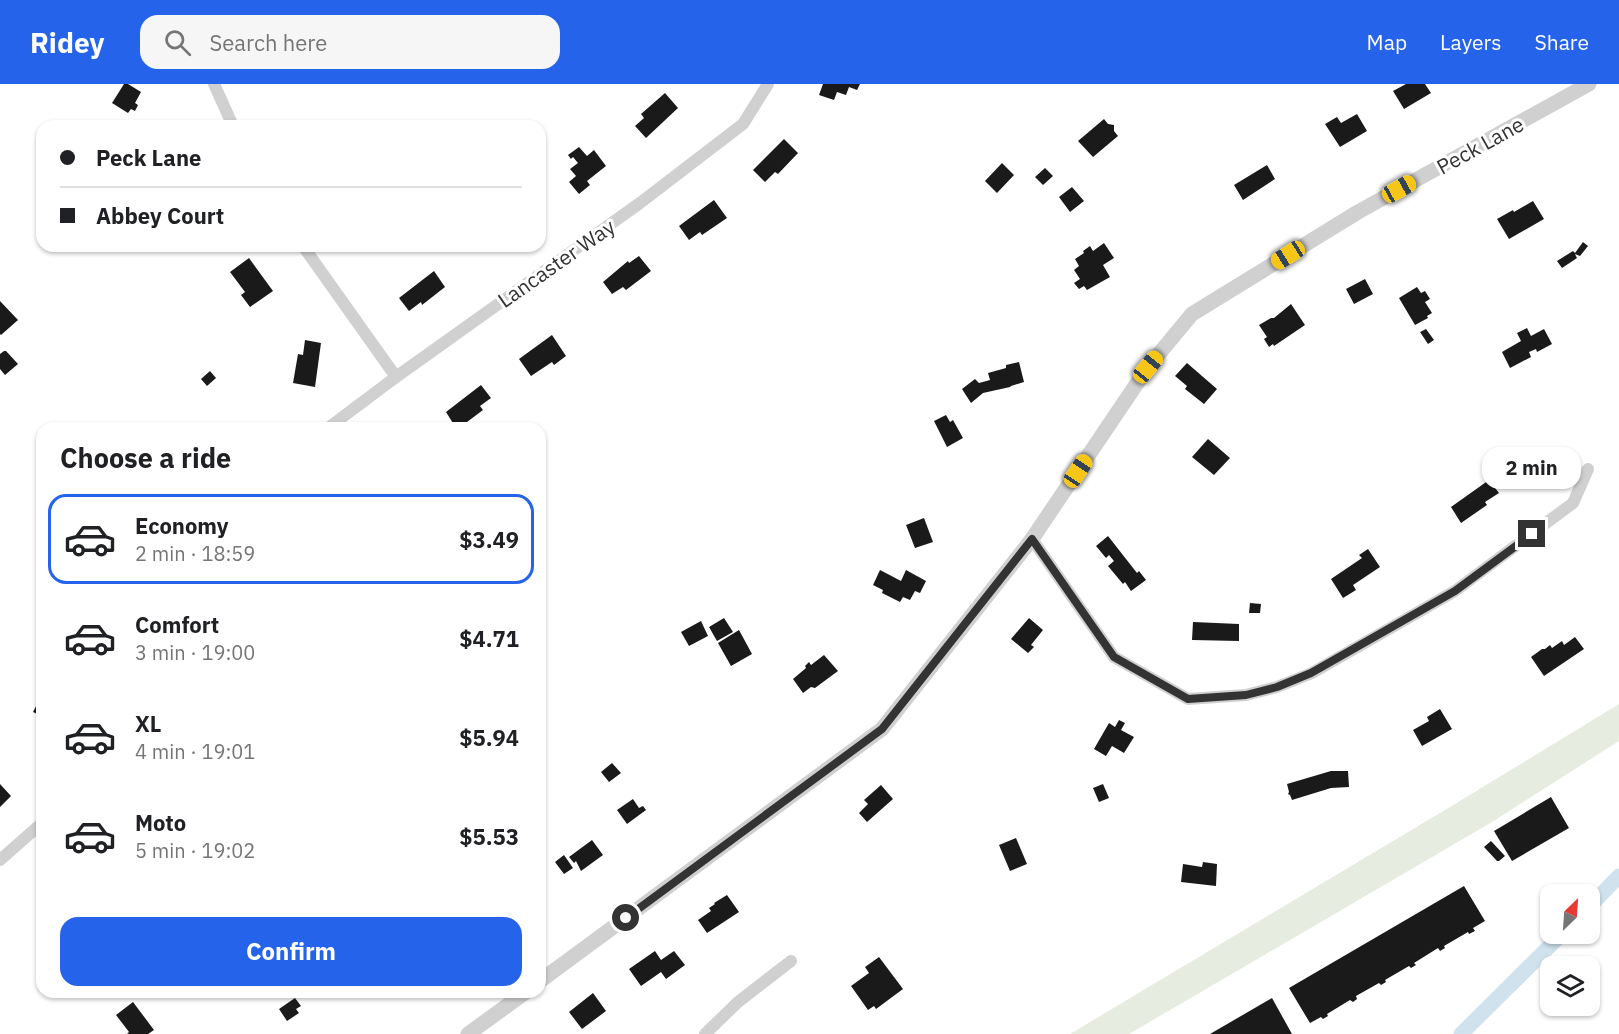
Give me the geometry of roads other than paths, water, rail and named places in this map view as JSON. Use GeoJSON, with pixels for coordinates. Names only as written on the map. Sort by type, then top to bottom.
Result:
{"type":"FeatureCollection","features":[{"type":"Feature","properties":{"kind":"street"},"geometry":{"type":"LineString","coordinates":[[214,84],[230,120]]}},
{"type":"Feature","properties":{"kind":"street","name":"Lancaster Way"},"geometry":{"type":"LineString","coordinates":[[336,422],[640,203],[743,124],[768,84]]}},
{"type":"Feature","properties":{"kind":"street","name":"Peck Lane"},"geometry":{"type":"LineString","coordinates":[[546,977],[882,729],[1032,539],[1148,367],[1192,314],[1358,212],[1589,84]]}},
{"type":"Feature","properties":{"kind":"street"},"geometry":{"type":"LineString","coordinates":[[307,252],[396,377]]}},
{"type":"Feature","properties":{"kind":"street"},"geometry":{"type":"LineString","coordinates":[[1032,539],[1114,657],[1188,699],[1246,695],[1277,687],[1311,673],[1455,591],[1573,503],[1588,469]]}},
{"type":"Feature","properties":{"kind":"street"},"geometry":{"type":"LineString","coordinates":[[0,860],[36,828]]}},
{"type":"Feature","properties":{"kind":"street"},"geometry":{"type":"LineString","coordinates":[[705,1034],[738,1002],[791,961]]}},
{"type":"Feature","properties":{"kind":"street"},"geometry":{"type":"LineString","coordinates":[[468,1034],[518,998]]}},
{"type":"Feature","properties":{"kind":"waterway"},"geometry":{"type":"LineString","coordinates":[[1600,896],[1619,876]]}},
{"type":"Feature","properties":{"kind":"waterway"},"geometry":{"type":"LineString","coordinates":[[1461,1034],[1552,944]]}}]}
